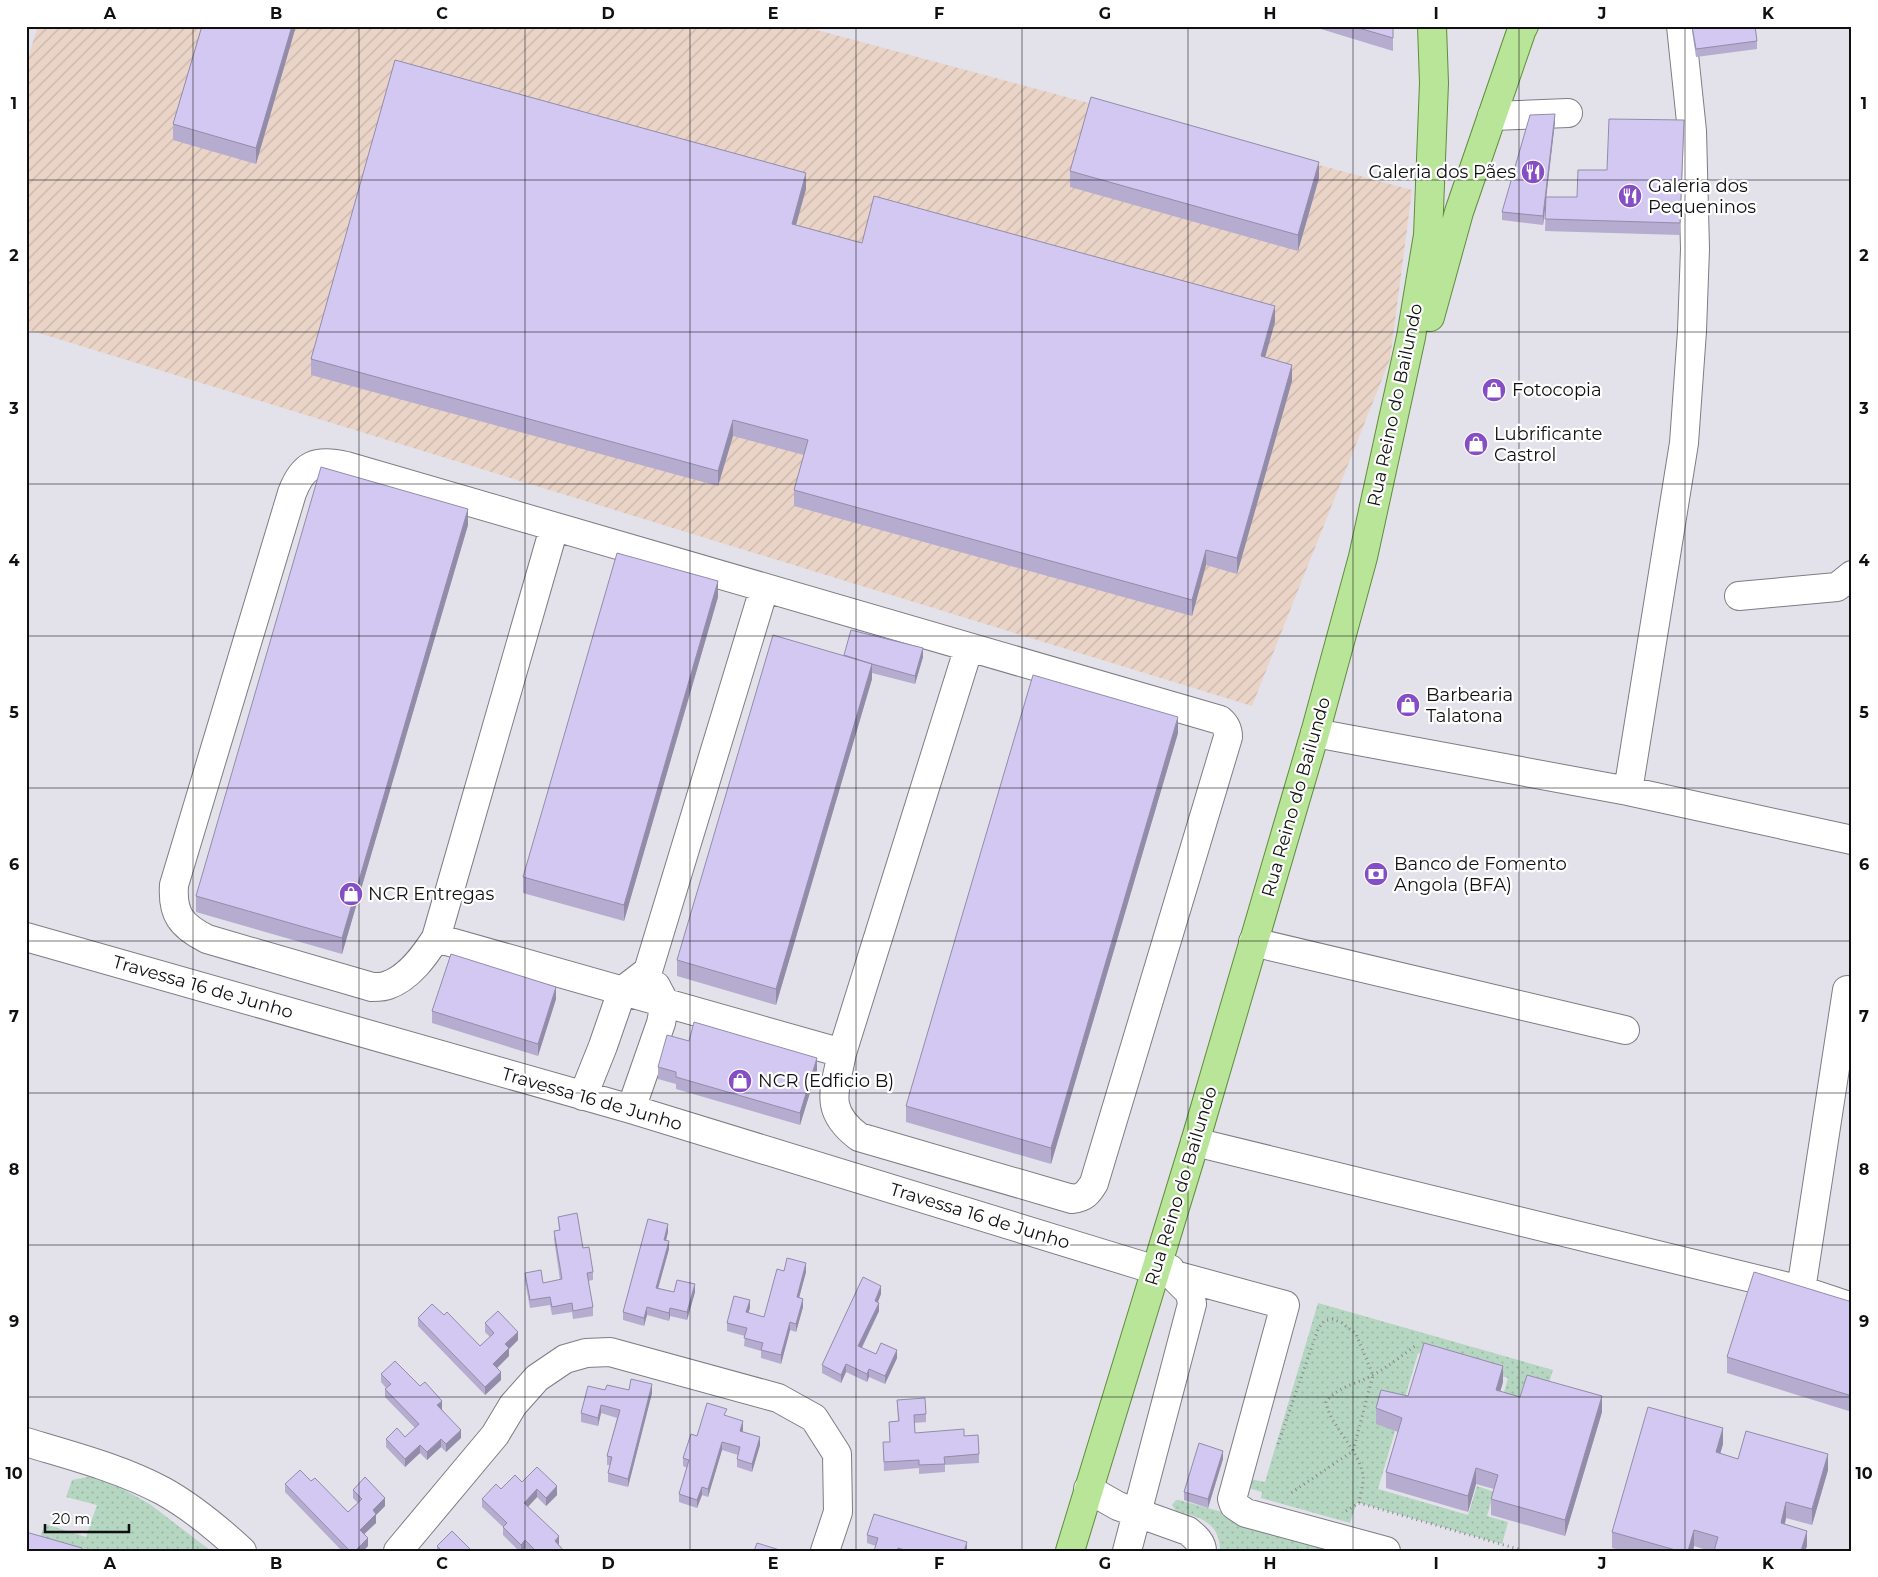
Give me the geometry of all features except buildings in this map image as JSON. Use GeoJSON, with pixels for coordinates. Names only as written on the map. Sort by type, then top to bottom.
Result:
{"type":"FeatureCollection","features":[{"type":"Feature","properties":{"kind":"main road","name":"Rua Reino do Bailundo"},"geometry":{"type":"LineString","coordinates":[[1070,1551],[1088,1489],[1163,1263],[1195,1142],[1315,733],[1363,557],[1411,337],[1428,235],[1434,83],[1432,26]]}},
{"type":"Feature","properties":{"kind":"main road"},"geometry":{"type":"LineString","coordinates":[[1363,557],[1459,212],[1523,27]]}},
{"type":"Feature","properties":{"kind":"street"},"geometry":{"type":"LineString","coordinates":[[1628,791],[1684,443],[1692,331],[1695,249],[1692,131],[1681,26]]}},
{"type":"Feature","properties":{"kind":"street"},"geometry":{"type":"LineString","coordinates":[[1492,116],[1568,113]]}},
{"type":"Feature","properties":{"kind":"street"},"geometry":{"type":"LineString","coordinates":[[554,528],[436,938],[425,956],[403,977],[388,986],[372,987],[207,939],[192,931],[182,920],[173,904],[174,885],[298,477],[312,466],[328,462],[764,589],[968,650],[1220,720],[1225,725],[1228,737],[1094,1183],[1088,1193],[1081,1198],[1072,1199],[859,1136],[847,1128],[837,1114],[833,1101],[842,1053],[968,650]]}},
{"type":"Feature","properties":{"kind":"street"},"geometry":{"type":"LineString","coordinates":[[1739,596],[1837,587],[1852,575]]}},
{"type":"Feature","properties":{"kind":"street"},"geometry":{"type":"LineString","coordinates":[[583,1096],[622,991],[648,970],[764,589]]}},
{"type":"Feature","properties":{"kind":"street"},"geometry":{"type":"LineString","coordinates":[[1315,733],[1628,791],[1851,839]]}},
{"type":"Feature","properties":{"kind":"street","name":"Travessa 16 de Junho"},"geometry":{"type":"LineString","coordinates":[[26,937],[1163,1263],[1285,1305],[1232,1499],[1234,1505],[1246,1513],[1386,1551]]}},
{"type":"Feature","properties":{"kind":"street"},"geometry":{"type":"LineString","coordinates":[[436,938],[842,1053]]}},
{"type":"Feature","properties":{"kind":"street"},"geometry":{"type":"LineString","coordinates":[[1253,942],[1625,1030]]}},
{"type":"Feature","properties":{"kind":"street"},"geometry":{"type":"LineString","coordinates":[[631,1109],[657,1036],[664,1003],[648,970]]}},
{"type":"Feature","properties":{"kind":"street"},"geometry":{"type":"LineString","coordinates":[[1801,1290],[1846,990]]}},
{"type":"Feature","properties":{"kind":"street"},"geometry":{"type":"LineString","coordinates":[[1195,1142],[1801,1290],[1852,1307]]}},
{"type":"Feature","properties":{"kind":"street"},"geometry":{"type":"LineString","coordinates":[[1127,1551],[1192,1304],[1190,1293],[1163,1263]]}},
{"type":"Feature","properties":{"kind":"street"},"geometry":{"type":"LineString","coordinates":[[398,1551],[490,1442],[513,1405],[537,1378],[565,1359],[586,1354],[610,1352],[778,1398],[814,1418],[837,1454],[838,1512],[825,1551]]}},
{"type":"Feature","properties":{"kind":"street"},"geometry":{"type":"LineString","coordinates":[[26,1442],[112,1469],[162,1490],[191,1508],[242,1551]]}},
{"type":"Feature","properties":{"kind":"street"},"geometry":{"type":"LineString","coordinates":[[1088,1489],[1104,1500],[1188,1531],[1197,1539],[1202,1547],[1202,1551]]}},
{"type":"Feature","properties":{"kind":"path"},"geometry":{"type":"LineString","coordinates":[[1276,1450],[1318,1329],[1324,1320],[1333,1319],[1342,1322],[1356,1334],[1373,1375],[1353,1451],[1283,1498],[1292,1500]]}},
{"type":"Feature","properties":{"kind":"path"},"geometry":{"type":"LineString","coordinates":[[1359,1503],[1363,1476],[1353,1451],[1330,1414],[1326,1402],[1331,1396],[1345,1387],[1373,1375],[1415,1346]]}},
{"type":"Feature","properties":{"kind":"path"},"geometry":{"type":"LineString","coordinates":[[1343,1512],[1359,1503],[1525,1551]]}},
{"type":"Feature","properties":{"kind":"shaded area"},"geometry":{"type":"Polygon","coordinates":[[[38,26],[802,26],[1412,190],[1390,359],[1252,706],[26,329],[26,64],[38,26]]]}},
{"type":"Feature","properties":{"kind":"green space"},"geometry":{"type":"Polygon","coordinates":[[[1318,1303],[1553,1370],[1546,1392],[1523,1386],[1517,1408],[1501,1403],[1508,1378],[1418,1353],[1378,1489],[1468,1515],[1477,1486],[1494,1492],[1487,1516],[1508,1522],[1502,1544],[1357,1502],[1350,1523],[1261,1498],[1262,1492],[1248,1488],[1250,1479],[1265,1482],[1318,1303]]]}},
{"type":"Feature","properties":{"kind":"green space"},"geometry":{"type":"Polygon","coordinates":[[[99,1475],[151,1505],[211,1551],[73,1551],[39,1540],[45,1524],[86,1537],[97,1505],[66,1497],[72,1480],[99,1475]]]}},
{"type":"Feature","properties":{"kind":"green space"},"geometry":{"type":"Polygon","coordinates":[[[1176,1500],[1360,1551],[1220,1551],[1219,1541],[1212,1527],[1207,1522],[1176,1511],[1172,1505],[1176,1500]]]}},
{"type":"Feature","properties":{"kind":"place","name":"Galeria dos Pães"},"geometry":{"type":"Point","coordinates":[1533,172]}},
{"type":"Feature","properties":{"kind":"place","name":"Galeria dos Pequeninos"},"geometry":{"type":"Point","coordinates":[1630,196]}},
{"type":"Feature","properties":{"kind":"place","name":"Fotocopia"},"geometry":{"type":"Point","coordinates":[1494,390]}},
{"type":"Feature","properties":{"kind":"place","name":"Lubrificante Castrol"},"geometry":{"type":"Point","coordinates":[1476,444]}},
{"type":"Feature","properties":{"kind":"place","name":"Barbearia Talatona"},"geometry":{"type":"Point","coordinates":[1408,705]}},
{"type":"Feature","properties":{"kind":"place","name":"Banco de Fomento Angola (BFA)"},"geometry":{"type":"Point","coordinates":[1376,874]}},
{"type":"Feature","properties":{"kind":"place","name":"NCR Entregas"},"geometry":{"type":"Point","coordinates":[351,894]}},
{"type":"Feature","properties":{"kind":"place","name":"NCR (Edficio B)"},"geometry":{"type":"Point","coordinates":[740,1081]}}]}
